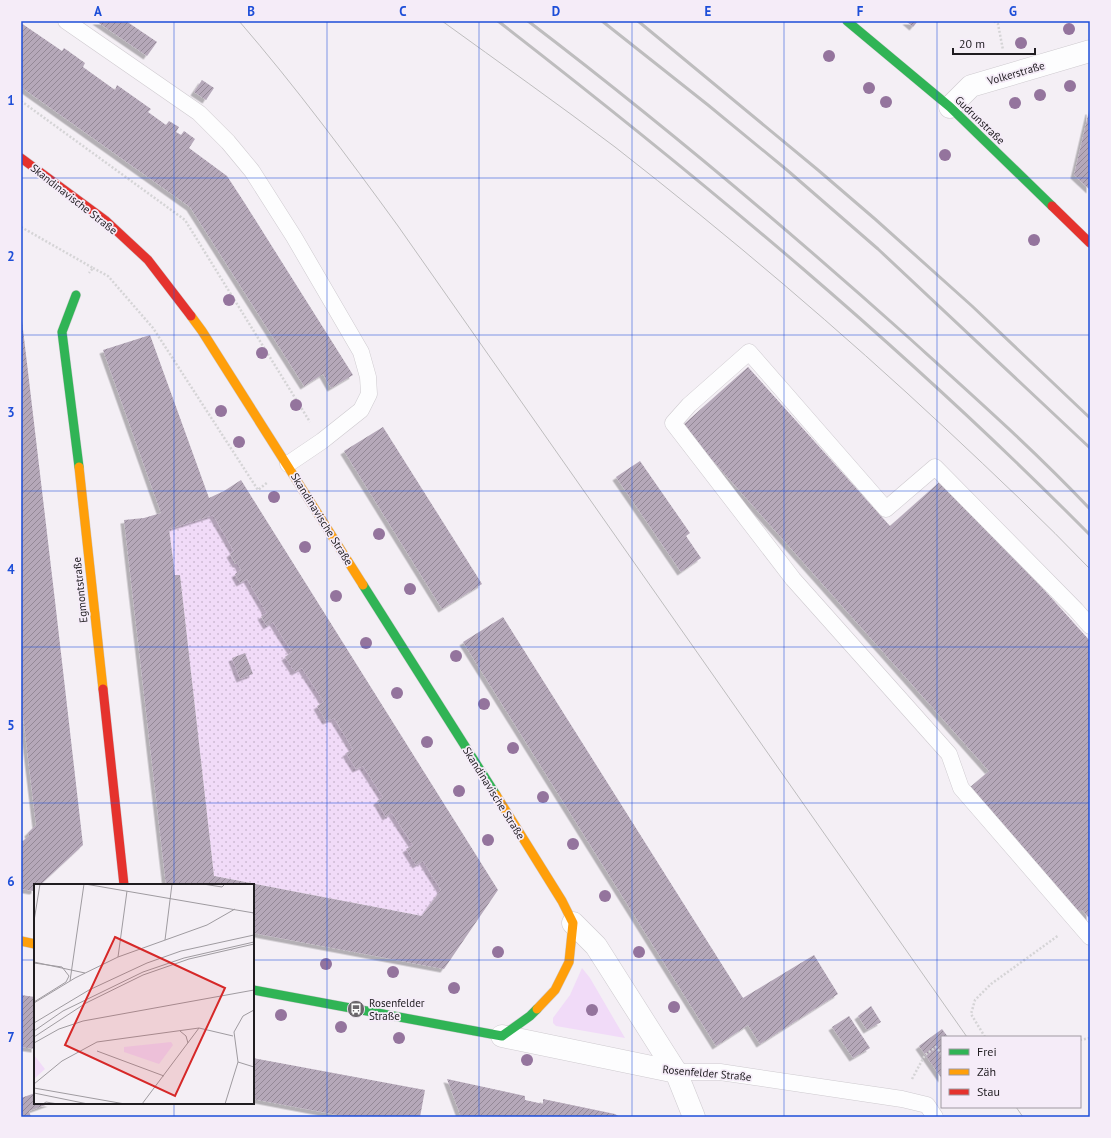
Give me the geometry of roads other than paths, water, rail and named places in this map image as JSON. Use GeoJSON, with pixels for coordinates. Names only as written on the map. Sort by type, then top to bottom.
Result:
{"type":"FeatureCollection","features":[{"type":"Feature","properties":{"kind":"street","name":"Gudrunstraße"},"geometry":{"type":"LineString","coordinates":[[847,21],[950,107],[1090,243]]}},
{"type":"Feature","properties":{"kind":"street","name":"Volkerstraße"},"geometry":{"type":"LineString","coordinates":[[950,107],[971,86],[1090,51]]}},
{"type":"Feature","properties":{"kind":"street","name":"Skandinavische Straße"},"geometry":{"type":"LineString","coordinates":[[21,158],[105,220],[148,260],[202,331],[288,464],[554,888],[573,922],[596,946],[676,1072],[694,1117]]}},
{"type":"Feature","properties":{"kind":"street","name":"Egmontstraße"},"geometry":{"type":"LineString","coordinates":[[76,295],[62,332],[78,456],[124,884]]}},
{"type":"Feature","properties":{"kind":"street"},"geometry":{"type":"LineString","coordinates":[[502,1036],[530,1016],[555,990],[569,962],[573,922]]}},
{"type":"Feature","properties":{"kind":"street"},"geometry":{"type":"LineString","coordinates":[[21,941],[34,944]]}},
{"type":"Feature","properties":{"kind":"street","name":"Rosenfelder Straße"},"geometry":{"type":"LineString","coordinates":[[254,990],[502,1036],[676,1072]]}},
{"type":"Feature","properties":{"kind":"lane"},"geometry":{"type":"LineString","coordinates":[[66,21],[199,113],[228,142],[252,171],[294,237],[361,352],[368,377],[369,394],[361,410],[322,441],[288,464]]}},
{"type":"Feature","properties":{"kind":"lane"},"geometry":{"type":"LineString","coordinates":[[1084,925],[961,788],[949,754],[794,579],[673,423],[694,401],[749,352],[886,509],[935,467],[1090,626]]}},
{"type":"Feature","properties":{"kind":"lane","name":"Rosenfelder Straße"},"geometry":{"type":"LineString","coordinates":[[676,1072],[720,1072],[902,1099],[927,1105],[935,1117]]}},
{"type":"Feature","properties":{"kind":"tram line"},"geometry":{"type":"LineString","coordinates":[[239,21],[301,96],[398,226],[966,1036]]}},
{"type":"Feature","properties":{"kind":"tram line"},"geometry":{"type":"LineString","coordinates":[[442,21],[615,147],[784,284],[946,429],[1090,569]]}},
{"type":"Feature","properties":{"kind":"tram line"},"geometry":{"type":"LineString","coordinates":[[1017,1108],[1023,1117]]}},
{"type":"Feature","properties":{"kind":"railway"},"geometry":{"type":"LineString","coordinates":[[498,21],[652,143],[802,268],[949,399],[1090,535]]}},
{"type":"Feature","properties":{"kind":"railway"},"geometry":{"type":"LineString","coordinates":[[528,21],[721,175],[815,255],[1000,421],[1046,464],[1090,509]]}},
{"type":"Feature","properties":{"kind":"railway"},"geometry":{"type":"LineString","coordinates":[[602,21],[787,170],[878,249],[1090,448]]}},
{"type":"Feature","properties":{"kind":"railway"},"geometry":{"type":"LineString","coordinates":[[638,21],[875,219],[972,306],[1090,418]]}},
{"type":"Feature","properties":{"kind":"place","name":"Rosenfelder Straße"},"geometry":{"type":"Point","coordinates":[356,1009]}}]}
